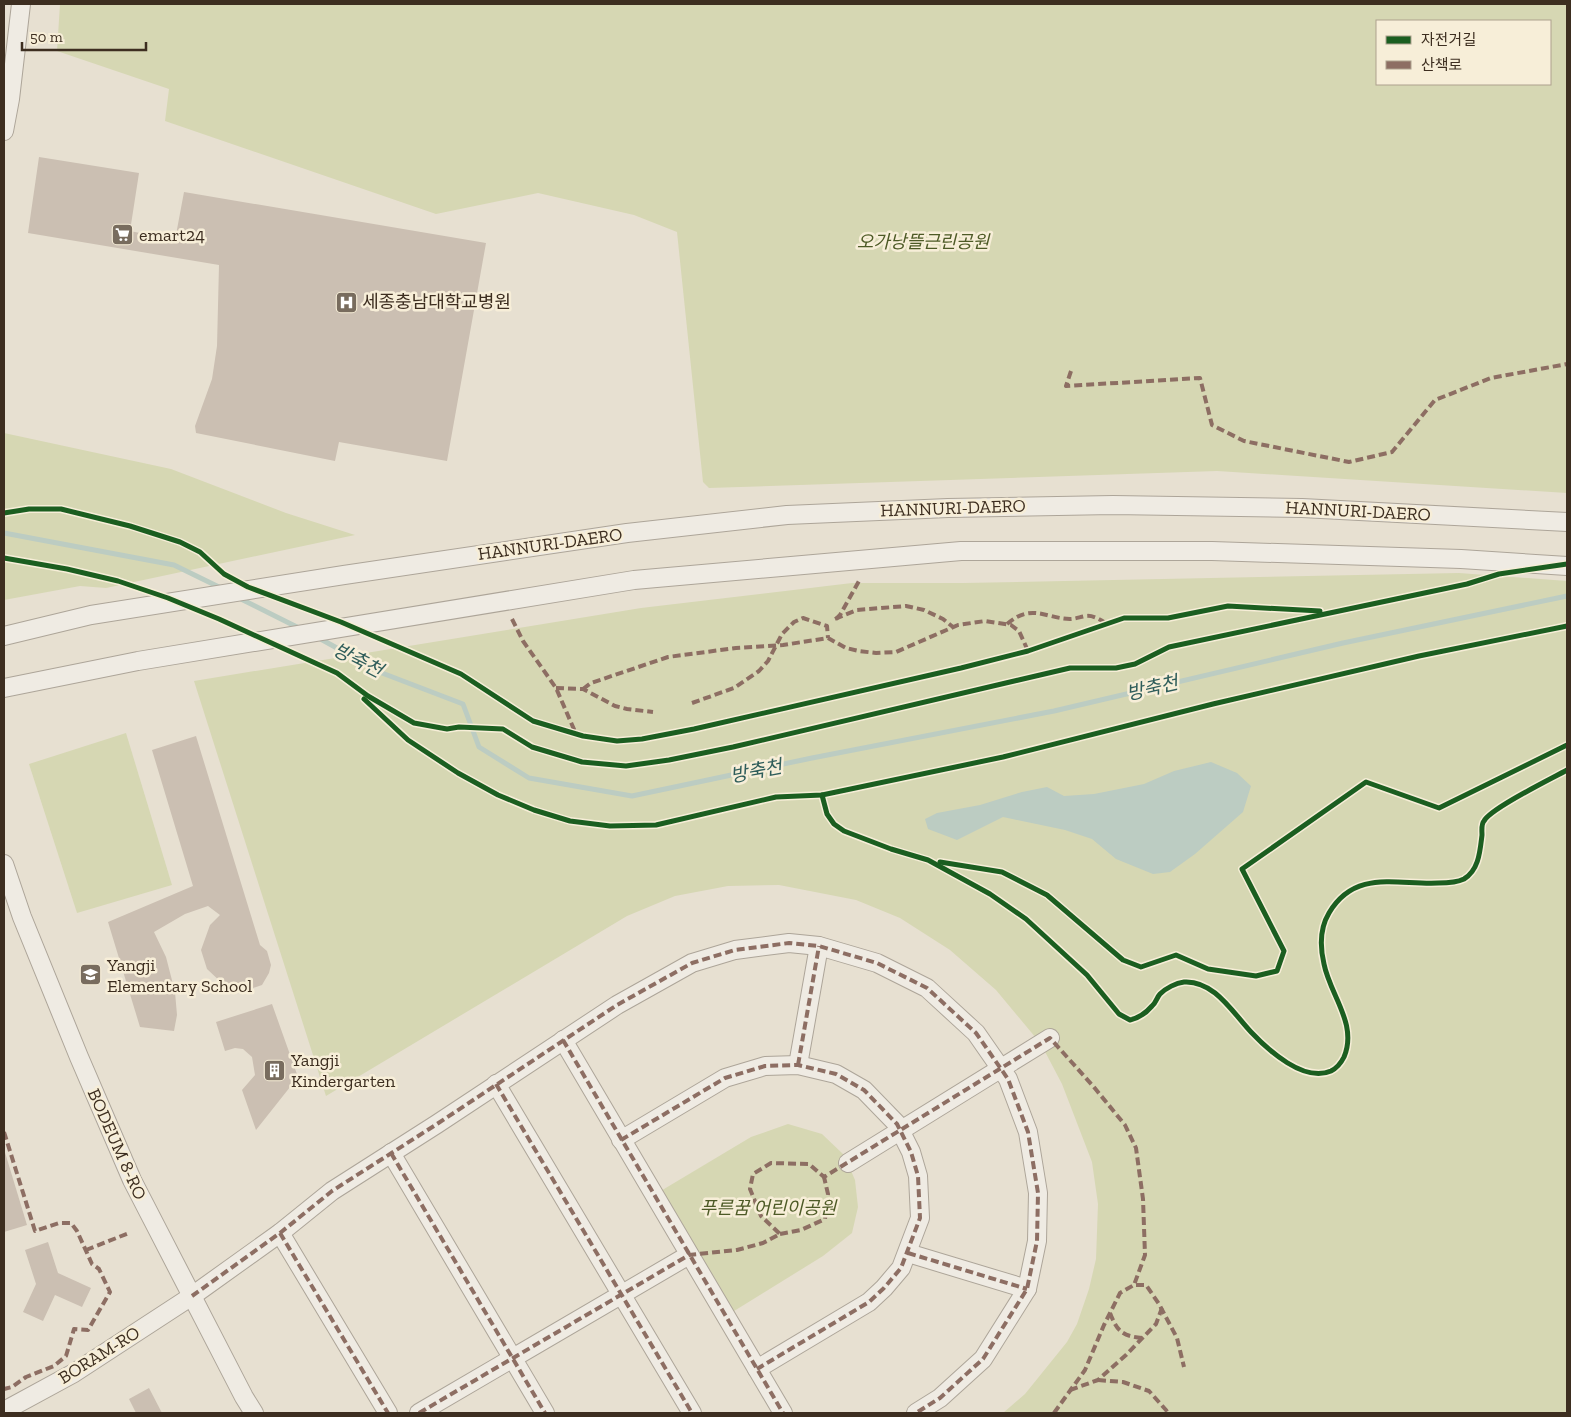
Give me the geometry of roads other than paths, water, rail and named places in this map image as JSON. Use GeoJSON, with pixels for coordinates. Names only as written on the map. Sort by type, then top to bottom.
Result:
{"type":"FeatureCollection","features":[{"type":"Feature","properties":{"kind":"street"},"geometry":{"type":"LineString","coordinates":[[4,131],[21,4]]}},
{"type":"Feature","properties":{"kind":"street","name":"HANNURI-DAERO"},"geometry":{"type":"LineString","coordinates":[[4,636],[91,615],[344,575],[627,533],[787,515],[958,507],[1113,504],[1302,508],[1567,522]]}},
{"type":"Feature","properties":{"kind":"street"},"geometry":{"type":"LineString","coordinates":[[4,688],[138,661],[634,580],[961,551],[1212,551],[1461,559],[1567,566]]}},
{"type":"Feature","properties":{"kind":"street","name":"BODEUM 8-RO"},"geometry":{"type":"LineString","coordinates":[[4,864],[16,903],[132,1180],[254,1413]]}},
{"type":"Feature","properties":{"kind":"street","name":"BORAM-RO"},"geometry":{"type":"LineString","coordinates":[[4,1411],[74,1372],[192,1296],[280,1234],[332,1191],[617,1005],[692,963],[735,950],[789,943],[819,946],[877,963],[927,988],[976,1033],[1001,1068],[1008,1079],[1028,1132],[1038,1194],[1037,1241],[1027,1290]]}},
{"type":"Feature","properties":{"kind":"street"},"geometry":{"type":"LineString","coordinates":[[798,1065],[819,946]]}},
{"type":"Feature","properties":{"kind":"street"},"geometry":{"type":"LineString","coordinates":[[848,1163],[1050,1038]]}},
{"type":"Feature","properties":{"kind":"street"},"geometry":{"type":"LineString","coordinates":[[562,1040],[783,1413]]}},
{"type":"Feature","properties":{"kind":"street"},"geometry":{"type":"LineString","coordinates":[[621,1140],[725,1078],[765,1066],[798,1065],[836,1074],[864,1090],[897,1124],[911,1152],[918,1176],[920,1218],[901,1268],[869,1302],[757,1369]]}},
{"type":"Feature","properties":{"kind":"street"},"geometry":{"type":"LineString","coordinates":[[496,1084],[692,1413]]}},
{"type":"Feature","properties":{"kind":"street"},"geometry":{"type":"LineString","coordinates":[[390,1154],[545,1413]]}},
{"type":"Feature","properties":{"kind":"street"},"geometry":{"type":"LineString","coordinates":[[280,1234],[388,1413]]}},
{"type":"Feature","properties":{"kind":"street"},"geometry":{"type":"LineString","coordinates":[[908,1253],[1027,1290],[983,1359],[940,1398],[916,1413]]}},
{"type":"Feature","properties":{"kind":"street"},"geometry":{"type":"LineString","coordinates":[[419,1413],[689,1254]]}},
{"type":"Feature","properties":{"kind":"waterway","name":"방축천"},"geometry":{"type":"LineString","coordinates":[[4,533],[174,565],[223,589]]}},
{"type":"Feature","properties":{"kind":"waterway","name":"방축천"},"geometry":{"type":"LineString","coordinates":[[317,637],[382,673],[463,704],[479,747],[529,778],[632,796],[812,758],[1054,711],[1343,643],[1567,596]]}},
{"type":"Feature","properties":{"kind":"waterway","name":"방축천"},"geometry":{"type":"LineString","coordinates":[[239,598],[301,629]]}},
{"type":"Feature","properties":{"kind":"place","name":"emart24"},"geometry":{"type":"Point","coordinates":[123,235]}},
{"type":"Feature","properties":{"kind":"place","name":"세종충남대학교병원"},"geometry":{"type":"Point","coordinates":[346,302]}},
{"type":"Feature","properties":{"kind":"place","name":"Yangji Elementary School"},"geometry":{"type":"Point","coordinates":[91,975]}},
{"type":"Feature","properties":{"kind":"place","name":"Yangji Kindergarten"},"geometry":{"type":"Point","coordinates":[275,1070]}},
{"type":"Feature","properties":{"kind":"park label","name":"오가낭뜰근린공원"},"geometry":{"type":"Point","coordinates":[923,242]}},
{"type":"Feature","properties":{"kind":"park label","name":"푸른꿈 어린이공원"},"geometry":{"type":"Point","coordinates":[768,1208]}}]}
